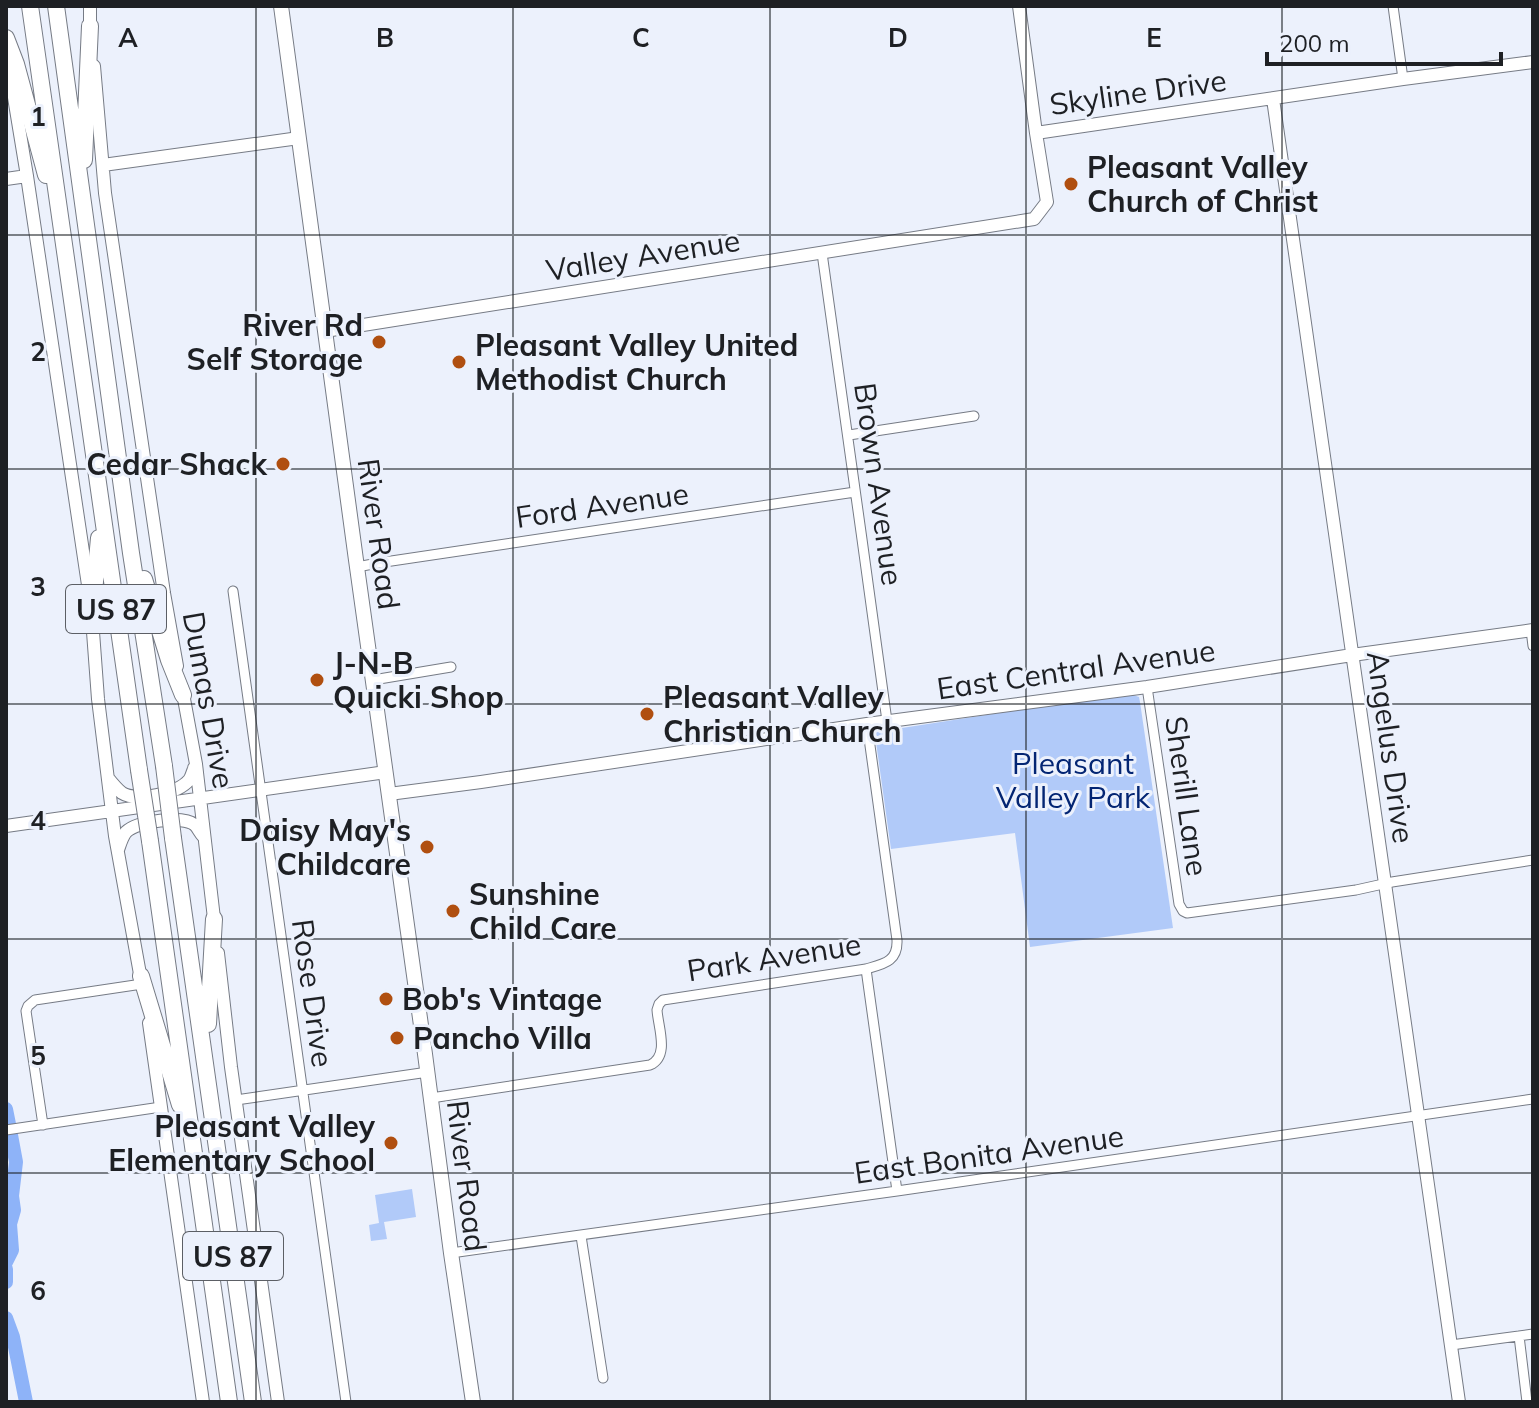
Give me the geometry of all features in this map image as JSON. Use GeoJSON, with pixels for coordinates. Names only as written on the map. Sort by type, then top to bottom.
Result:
{"type":"FeatureCollection","features":[{"type":"Feature","properties":{"kind":"highway","name":"US 87"},"geometry":{"type":"LineString","coordinates":[[30,6],[229,1402]]}},
{"type":"Feature","properties":{"kind":"highway","name":"US 87"},"geometry":{"type":"LineString","coordinates":[[56,6],[253,1402]]}},
{"type":"Feature","properties":{"kind":"highway"},"geometry":{"type":"LineString","coordinates":[[83,197],[90,26]]}},
{"type":"Feature","properties":{"kind":"highway"},"geometry":{"type":"LineString","coordinates":[[6,38],[62,225]]}},
{"type":"Feature","properties":{"kind":"highway"},"geometry":{"type":"LineString","coordinates":[[92,614],[99,542],[94,448]]}},
{"type":"Feature","properties":{"kind":"highway"},"geometry":{"type":"LineString","coordinates":[[127,519],[169,660],[183,695]]}},
{"type":"Feature","properties":{"kind":"highway"},"geometry":{"type":"LineString","coordinates":[[213,1110],[207,1018],[214,919]]}},
{"type":"Feature","properties":{"kind":"highway"},"geometry":{"type":"LineString","coordinates":[[142,980],[194,1152]]}},
{"type":"Feature","properties":{"kind":"highway"},"geometry":{"type":"LineString","coordinates":[[222,1349],[222,1402]]}},
{"type":"Feature","properties":{"kind":"main road","name":"River Road"},"geometry":{"type":"LineString","coordinates":[[281,6],[473,1402]]}},
{"type":"Feature","properties":{"kind":"street","name":"Dumas Drive"},"geometry":{"type":"LineString","coordinates":[[90,6],[105,193],[164,593],[196,764],[236,1100],[278,1402]]}},
{"type":"Feature","properties":{"kind":"street","name":"Valley Avenue"},"geometry":{"type":"LineString","coordinates":[[325,331],[1034,219],[1047,202],[1019,6]]}},
{"type":"Feature","properties":{"kind":"street"},"geometry":{"type":"LineString","coordinates":[[1393,6],[1403,79]]}},
{"type":"Feature","properties":{"kind":"street"},"geometry":{"type":"LineString","coordinates":[[6,54],[92,614],[98,699],[112,811],[142,980],[203,1402]]}},
{"type":"Feature","properties":{"kind":"street","name":"Skyline Drive"},"geometry":{"type":"LineString","coordinates":[[1036,133],[1533,62]]}},
{"type":"Feature","properties":{"kind":"street","name":"Angelus Drive"},"geometry":{"type":"LineString","coordinates":[[1273,99],[1459,1402]]}},
{"type":"Feature","properties":{"kind":"street"},"geometry":{"type":"LineString","coordinates":[[103,165],[299,138]]}},
{"type":"Feature","properties":{"kind":"street"},"geometry":{"type":"LineString","coordinates":[[6,179],[27,176]]}},
{"type":"Feature","properties":{"kind":"street","name":"Brown Avenue"},"geometry":{"type":"LineString","coordinates":[[822,253],[887,721]]}},
{"type":"Feature","properties":{"kind":"street"},"geometry":{"type":"LineString","coordinates":[[849,435],[974,416]]}},
{"type":"Feature","properties":{"kind":"street","name":"Ford Avenue"},"geometry":{"type":"LineString","coordinates":[[357,567],[855,492]]}},
{"type":"Feature","properties":{"kind":"street","name":"Rose Drive"},"geometry":{"type":"LineString","coordinates":[[233,591],[346,1402]]}},
{"type":"Feature","properties":{"kind":"street"},"geometry":{"type":"LineString","coordinates":[[1532,630],[1533,646]]}},
{"type":"Feature","properties":{"kind":"street","name":"East Central Avenue"},"geometry":{"type":"LineString","coordinates":[[389,794],[1532,630]]}},
{"type":"Feature","properties":{"kind":"street"},"geometry":{"type":"LineString","coordinates":[[373,680],[451,667]]}},
{"type":"Feature","properties":{"kind":"street","name":"Sherill Lane"},"geometry":{"type":"LineString","coordinates":[[1147,687],[1179,904],[1183,911],[1192,914],[1385,884]]}},
{"type":"Feature","properties":{"kind":"street","name":"Park Avenue"},"geometry":{"type":"LineString","coordinates":[[431,1098],[650,1065],[657,1062],[661,1054],[657,1010],[663,1000],[866,969],[889,961],[895,955],[897,940],[867,724]]}},
{"type":"Feature","properties":{"kind":"street"},"geometry":{"type":"LineString","coordinates":[[108,778],[121,792],[135,798],[156,795],[178,788],[189,780],[196,764]]}},
{"type":"Feature","properties":{"kind":"street"},"geometry":{"type":"LineString","coordinates":[[6,826],[386,772]]}},
{"type":"Feature","properties":{"kind":"street"},"geometry":{"type":"LineString","coordinates":[[118,850],[127,831],[164,821],[182,820],[195,825],[204,839]]}},
{"type":"Feature","properties":{"kind":"street"},"geometry":{"type":"LineString","coordinates":[[1385,884],[1533,860]]}},
{"type":"Feature","properties":{"kind":"street"},"geometry":{"type":"LineString","coordinates":[[866,969],[897,1191]]}},
{"type":"Feature","properties":{"kind":"street"},"geometry":{"type":"LineString","coordinates":[[43,1125],[26,1011],[28,1006],[35,1000],[142,980]]}},
{"type":"Feature","properties":{"kind":"street"},"geometry":{"type":"LineString","coordinates":[[236,1100],[428,1072]]}},
{"type":"Feature","properties":{"kind":"street","name":"East Bonita Avenue"},"geometry":{"type":"LineString","coordinates":[[451,1253],[1533,1099]]}},
{"type":"Feature","properties":{"kind":"street"},"geometry":{"type":"LineString","coordinates":[[6,1130],[161,1107]]}},
{"type":"Feature","properties":{"kind":"street"},"geometry":{"type":"LineString","coordinates":[[581,1236],[603,1378]]}},
{"type":"Feature","properties":{"kind":"street"},"geometry":{"type":"LineString","coordinates":[[1451,1345],[1533,1334]]}},
{"type":"Feature","properties":{"kind":"street"},"geometry":{"type":"LineString","coordinates":[[1519,1336],[1527,1402]]}},
{"type":"Feature","properties":{"kind":"green space","name":"Pleasant Valley Park"},"geometry":{"type":"Polygon","coordinates":[[[1128,693],[1139,697],[1140,702],[1173,928],[1030,947],[1015,833],[891,849],[876,732],[1128,693]]]}},
{"type":"Feature","properties":{"kind":"green space"},"geometry":{"type":"Polygon","coordinates":[[[412,1189],[416,1217],[384,1222],[387,1239],[371,1241],[369,1225],[379,1223],[375,1195],[412,1189]]]}},
{"type":"Feature","properties":{"kind":"waterway"},"geometry":{"type":"LineString","coordinates":[[6,1109],[9,1124]]}},
{"type":"Feature","properties":{"kind":"waterway"},"geometry":{"type":"LineString","coordinates":[[6,1262],[12,1250],[10,1224],[14,1210],[12,1196],[16,1162],[11,1135]]}},
{"type":"Feature","properties":{"kind":"waterway"},"geometry":{"type":"LineString","coordinates":[[6,1269],[6,1282]]}},
{"type":"Feature","properties":{"kind":"waterway"},"geometry":{"type":"LineString","coordinates":[[6,1318],[13,1337],[26,1402]]}},
{"type":"Feature","properties":{"kind":"place","name":"Pleasant Valley Church of Christ"},"geometry":{"type":"Point","coordinates":[1071,184]}},
{"type":"Feature","properties":{"kind":"place","name":"River Rd Self Storage"},"geometry":{"type":"Point","coordinates":[379,342]}},
{"type":"Feature","properties":{"kind":"place","name":"Pleasant Valley United Methodist Church"},"geometry":{"type":"Point","coordinates":[459,362]}},
{"type":"Feature","properties":{"kind":"place","name":"Cedar Shack"},"geometry":{"type":"Point","coordinates":[283,464]}},
{"type":"Feature","properties":{"kind":"place","name":"J-N-B Quicki Shop"},"geometry":{"type":"Point","coordinates":[317,680]}},
{"type":"Feature","properties":{"kind":"place","name":"Pleasant Valley Christian Church"},"geometry":{"type":"Point","coordinates":[647,714]}},
{"type":"Feature","properties":{"kind":"place","name":"Daisy May's Childcare"},"geometry":{"type":"Point","coordinates":[427,847]}},
{"type":"Feature","properties":{"kind":"place","name":"Sunshine Child Care"},"geometry":{"type":"Point","coordinates":[453,911]}},
{"type":"Feature","properties":{"kind":"place","name":"Bob's Vintage"},"geometry":{"type":"Point","coordinates":[386,999]}},
{"type":"Feature","properties":{"kind":"place","name":"Pancho Villa"},"geometry":{"type":"Point","coordinates":[397,1038]}},
{"type":"Feature","properties":{"kind":"place","name":"Pleasant Valley Elementary School"},"geometry":{"type":"Point","coordinates":[391,1143]}}]}
